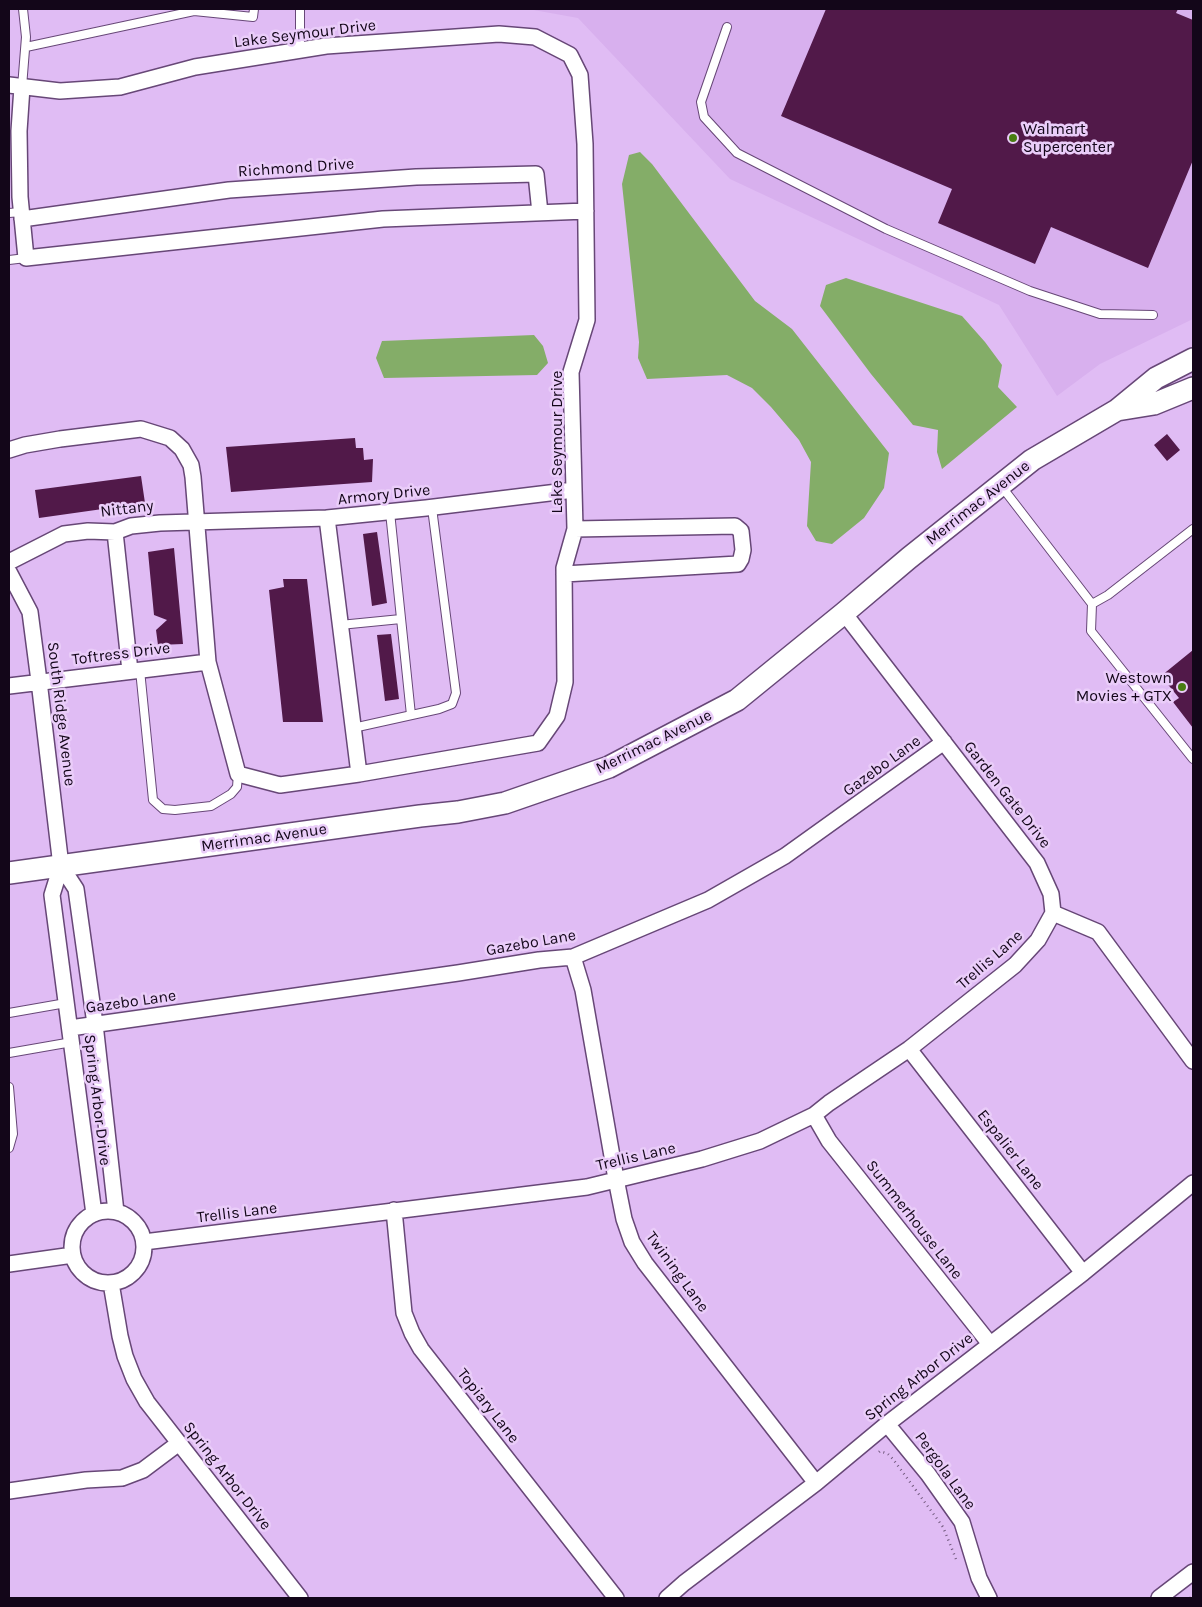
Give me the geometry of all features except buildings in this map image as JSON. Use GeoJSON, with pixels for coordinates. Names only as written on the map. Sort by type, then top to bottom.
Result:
{"type":"FeatureCollection","features":[{"type":"Feature","properties":{"kind":"street","name":"Lake Seymour Drive"},"geometry":{"type":"LineString","coordinates":[[15,86],[60,91],[120,87],[195,67],[326,46],[500,34],[535,37],[570,55],[580,75],[585,144],[587,320],[571,372],[575,529],[564,568],[565,682],[557,716],[538,743],[358,774],[280,785],[238,774]]}},
{"type":"Feature","properties":{"kind":"street"},"geometry":{"type":"LineString","coordinates":[[15,86],[19,131],[17,214],[26,258],[383,220],[586,211]]}},
{"type":"Feature","properties":{"kind":"street","name":"Richmond Drive"},"geometry":{"type":"LineString","coordinates":[[17,214],[229,190],[416,177],[536,174],[540,213]]}},
{"type":"Feature","properties":{"kind":"street","name":"Merrimac Avenue"},"geometry":{"type":"LineString","coordinates":[[9,873],[458,812],[505,803],[609,767],[737,700],[909,558],[1032,460],[1117,410],[1156,378],[1193,358]]}},
{"type":"Feature","properties":{"kind":"street","name":"Merrimac Avenue"},"geometry":{"type":"LineString","coordinates":[[1117,410],[1154,404],[1193,388]]}},
{"type":"Feature","properties":{"kind":"street"},"geometry":{"type":"LineString","coordinates":[[9,450],[25,445],[60,439],[141,429],[170,438],[182,449],[191,465],[193,477],[208,662],[238,774]]}},
{"type":"Feature","properties":{"kind":"street","name":"Armory Drive"},"geometry":{"type":"LineString","coordinates":[[196,521],[327,518],[432,508],[574,490]]}},
{"type":"Feature","properties":{"kind":"street"},"geometry":{"type":"LineString","coordinates":[[327,518],[358,774]]}},
{"type":"Feature","properties":{"kind":"street","name":"Nittany"},"geometry":{"type":"LineString","coordinates":[[9,562],[64,534],[88,531],[115,532],[131,526],[160,522],[196,521]]}},
{"type":"Feature","properties":{"kind":"street"},"geometry":{"type":"LineString","coordinates":[[564,574],[738,564],[743,550],[741,531],[735,526],[575,529]]}},
{"type":"Feature","properties":{"kind":"street"},"geometry":{"type":"LineString","coordinates":[[115,532],[135,670]]}},
{"type":"Feature","properties":{"kind":"street","name":"South Ridge Avenue"},"geometry":{"type":"LineString","coordinates":[[9,572],[30,612],[61,866]]}},
{"type":"Feature","properties":{"kind":"street","name":"Garden Gate Drive"},"geometry":{"type":"LineString","coordinates":[[844,613],[1037,863],[1051,894],[1053,913]]}},
{"type":"Feature","properties":{"kind":"street","name":"Toftress Drive"},"geometry":{"type":"LineString","coordinates":[[9,686],[208,662]]}},
{"type":"Feature","properties":{"kind":"street","name":"Gazebo Lane"},"geometry":{"type":"LineString","coordinates":[[71,1035],[95,1024],[458,974],[539,960],[573,957],[708,900],[785,856],[944,742]]}},
{"type":"Feature","properties":{"kind":"street","name":"Spring Arbor Drive"},"geometry":{"type":"LineString","coordinates":[[61,866],[52,895],[94,1214]]}},
{"type":"Feature","properties":{"kind":"street","name":"Spring Arbor Drive"},"geometry":{"type":"LineString","coordinates":[[61,866],[76,889],[95,1024],[116,1212]]}},
{"type":"Feature","properties":{"kind":"street"},"geometry":{"type":"LineString","coordinates":[[1053,913],[1098,932],[1193,1060]]}},
{"type":"Feature","properties":{"kind":"street","name":"Trellis Lane"},"geometry":{"type":"LineString","coordinates":[[144,1242],[587,1186],[710,1157],[760,1140],[814,1115],[909,1049],[1015,965],[1038,940],[1053,913]]}},
{"type":"Feature","properties":{"kind":"street","name":"Twining Lane"},"geometry":{"type":"LineString","coordinates":[[573,957],[583,990],[616,1179],[624,1218],[632,1242],[645,1263],[816,1483]]}},
{"type":"Feature","properties":{"kind":"street","name":"Espalier Lane"},"geometry":{"type":"LineString","coordinates":[[909,1049],[1083,1273]]}},
{"type":"Feature","properties":{"kind":"street","name":"Summerhouse Lane"},"geometry":{"type":"LineString","coordinates":[[814,1115],[829,1141],[990,1344]]}},
{"type":"Feature","properties":{"kind":"street","name":"Spring Arbor Drive"},"geometry":{"type":"LineString","coordinates":[[667,1598],[816,1483],[887,1424],[1083,1273],[1193,1183]]}},
{"type":"Feature","properties":{"kind":"street","name":"Topiary Lane"},"geometry":{"type":"LineString","coordinates":[[394,1210],[404,1314],[421,1349],[616,1598]]}},
{"type":"Feature","properties":{"kind":"street"},"geometry":{"type":"LineString","coordinates":[[116,1212],[126,1216],[135,1223],[141,1232],[144,1242],[144,1254],[140,1265],[128,1278],[122,1281],[101,1283],[83,1273],[73,1255],[72,1245],[79,1227],[94,1214],[116,1212]]}},
{"type":"Feature","properties":{"kind":"street"},"geometry":{"type":"LineString","coordinates":[[9,1264],[73,1255]]}},
{"type":"Feature","properties":{"kind":"street","name":"Spring Arbor Drive"},"geometry":{"type":"LineString","coordinates":[[111,1283],[125,1356],[134,1380],[147,1402],[300,1598]]}},
{"type":"Feature","properties":{"kind":"street","name":"Pergola Lane"},"geometry":{"type":"LineString","coordinates":[[887,1424],[928,1474],[962,1522],[979,1578],[989,1598]]}},
{"type":"Feature","properties":{"kind":"street"},"geometry":{"type":"LineString","coordinates":[[9,1491],[86,1480],[122,1478],[143,1470],[179,1443]]}},
{"type":"Feature","properties":{"kind":"street"},"geometry":{"type":"LineString","coordinates":[[1160,1598],[1193,1572]]}},
{"type":"Feature","properties":{"kind":"lane"},"geometry":{"type":"LineString","coordinates":[[15,86],[26,47],[23,9]]}},
{"type":"Feature","properties":{"kind":"lane"},"geometry":{"type":"LineString","coordinates":[[26,47],[194,11],[253,17],[254,9]]}},
{"type":"Feature","properties":{"kind":"lane"},"geometry":{"type":"LineString","coordinates":[[300,9],[300,50]]}},
{"type":"Feature","properties":{"kind":"lane"},"geometry":{"type":"LineString","coordinates":[[727,27],[701,102],[704,117],[737,153],[886,229],[1030,291],[1100,314],[1153,316]]}},
{"type":"Feature","properties":{"kind":"lane"},"geometry":{"type":"LineString","coordinates":[[9,260],[26,258]]}},
{"type":"Feature","properties":{"kind":"lane"},"geometry":{"type":"LineString","coordinates":[[1001,485],[1092,604],[1092,631],[1193,758]]}},
{"type":"Feature","properties":{"kind":"lane"},"geometry":{"type":"LineString","coordinates":[[353,728],[439,709],[452,704],[456,693],[432,508]]}},
{"type":"Feature","properties":{"kind":"lane"},"geometry":{"type":"LineString","coordinates":[[390,512],[411,715]]}},
{"type":"Feature","properties":{"kind":"lane"},"geometry":{"type":"LineString","coordinates":[[1092,604],[1108,594],[1193,529]]}},
{"type":"Feature","properties":{"kind":"lane"},"geometry":{"type":"LineString","coordinates":[[340,625],[401,619]]}},
{"type":"Feature","properties":{"kind":"lane"},"geometry":{"type":"LineString","coordinates":[[135,670],[153,800],[163,810],[210,806],[231,794],[237,787],[238,774]]}},
{"type":"Feature","properties":{"kind":"lane"},"geometry":{"type":"LineString","coordinates":[[9,1013],[66,1003]]}},
{"type":"Feature","properties":{"kind":"lane"},"geometry":{"type":"LineString","coordinates":[[9,1062],[9,1052],[71,1035]]}},
{"type":"Feature","properties":{"kind":"lane"},"geometry":{"type":"LineString","coordinates":[[9,1087],[13,1134],[9,1148]]}},
{"type":"Feature","properties":{"kind":"path"},"geometry":{"type":"LineString","coordinates":[[872,1456],[880,1451],[888,1454],[893,1459],[943,1527],[957,1562]]}},
{"type":"Feature","properties":{"kind":"shaded area"},"geometry":{"type":"Polygon","coordinates":[[[528,9],[1193,9],[1193,319],[1100,364],[1057,396],[999,305],[730,179],[578,18],[528,9]]]}},
{"type":"Feature","properties":{"kind":"shaded area"},"geometry":{"type":"Polygon","coordinates":[[[640,152],[652,164],[755,301],[792,329],[889,453],[884,488],[864,518],[832,544],[816,541],[807,526],[811,462],[799,440],[752,388],[727,375],[647,379],[638,358],[639,342],[622,184],[629,155],[640,152]]]}},
{"type":"Feature","properties":{"kind":"shaded area"},"geometry":{"type":"Polygon","coordinates":[[[846,278],[962,316],[1002,365],[998,387],[1017,407],[942,469],[937,452],[938,430],[913,425],[871,374],[820,306],[826,285],[846,278]]]}},
{"type":"Feature","properties":{"kind":"shaded area"},"geometry":{"type":"Polygon","coordinates":[[[534,335],[543,346],[548,363],[537,375],[384,378],[376,358],[382,341],[534,335]]]}},
{"type":"Feature","properties":{"kind":"place","name":"Walmart Supercenter"},"geometry":{"type":"Point","coordinates":[1013,138]}},
{"type":"Feature","properties":{"kind":"place","name":"Westown Movies + GTX"},"geometry":{"type":"Point","coordinates":[1182,687]}}]}
